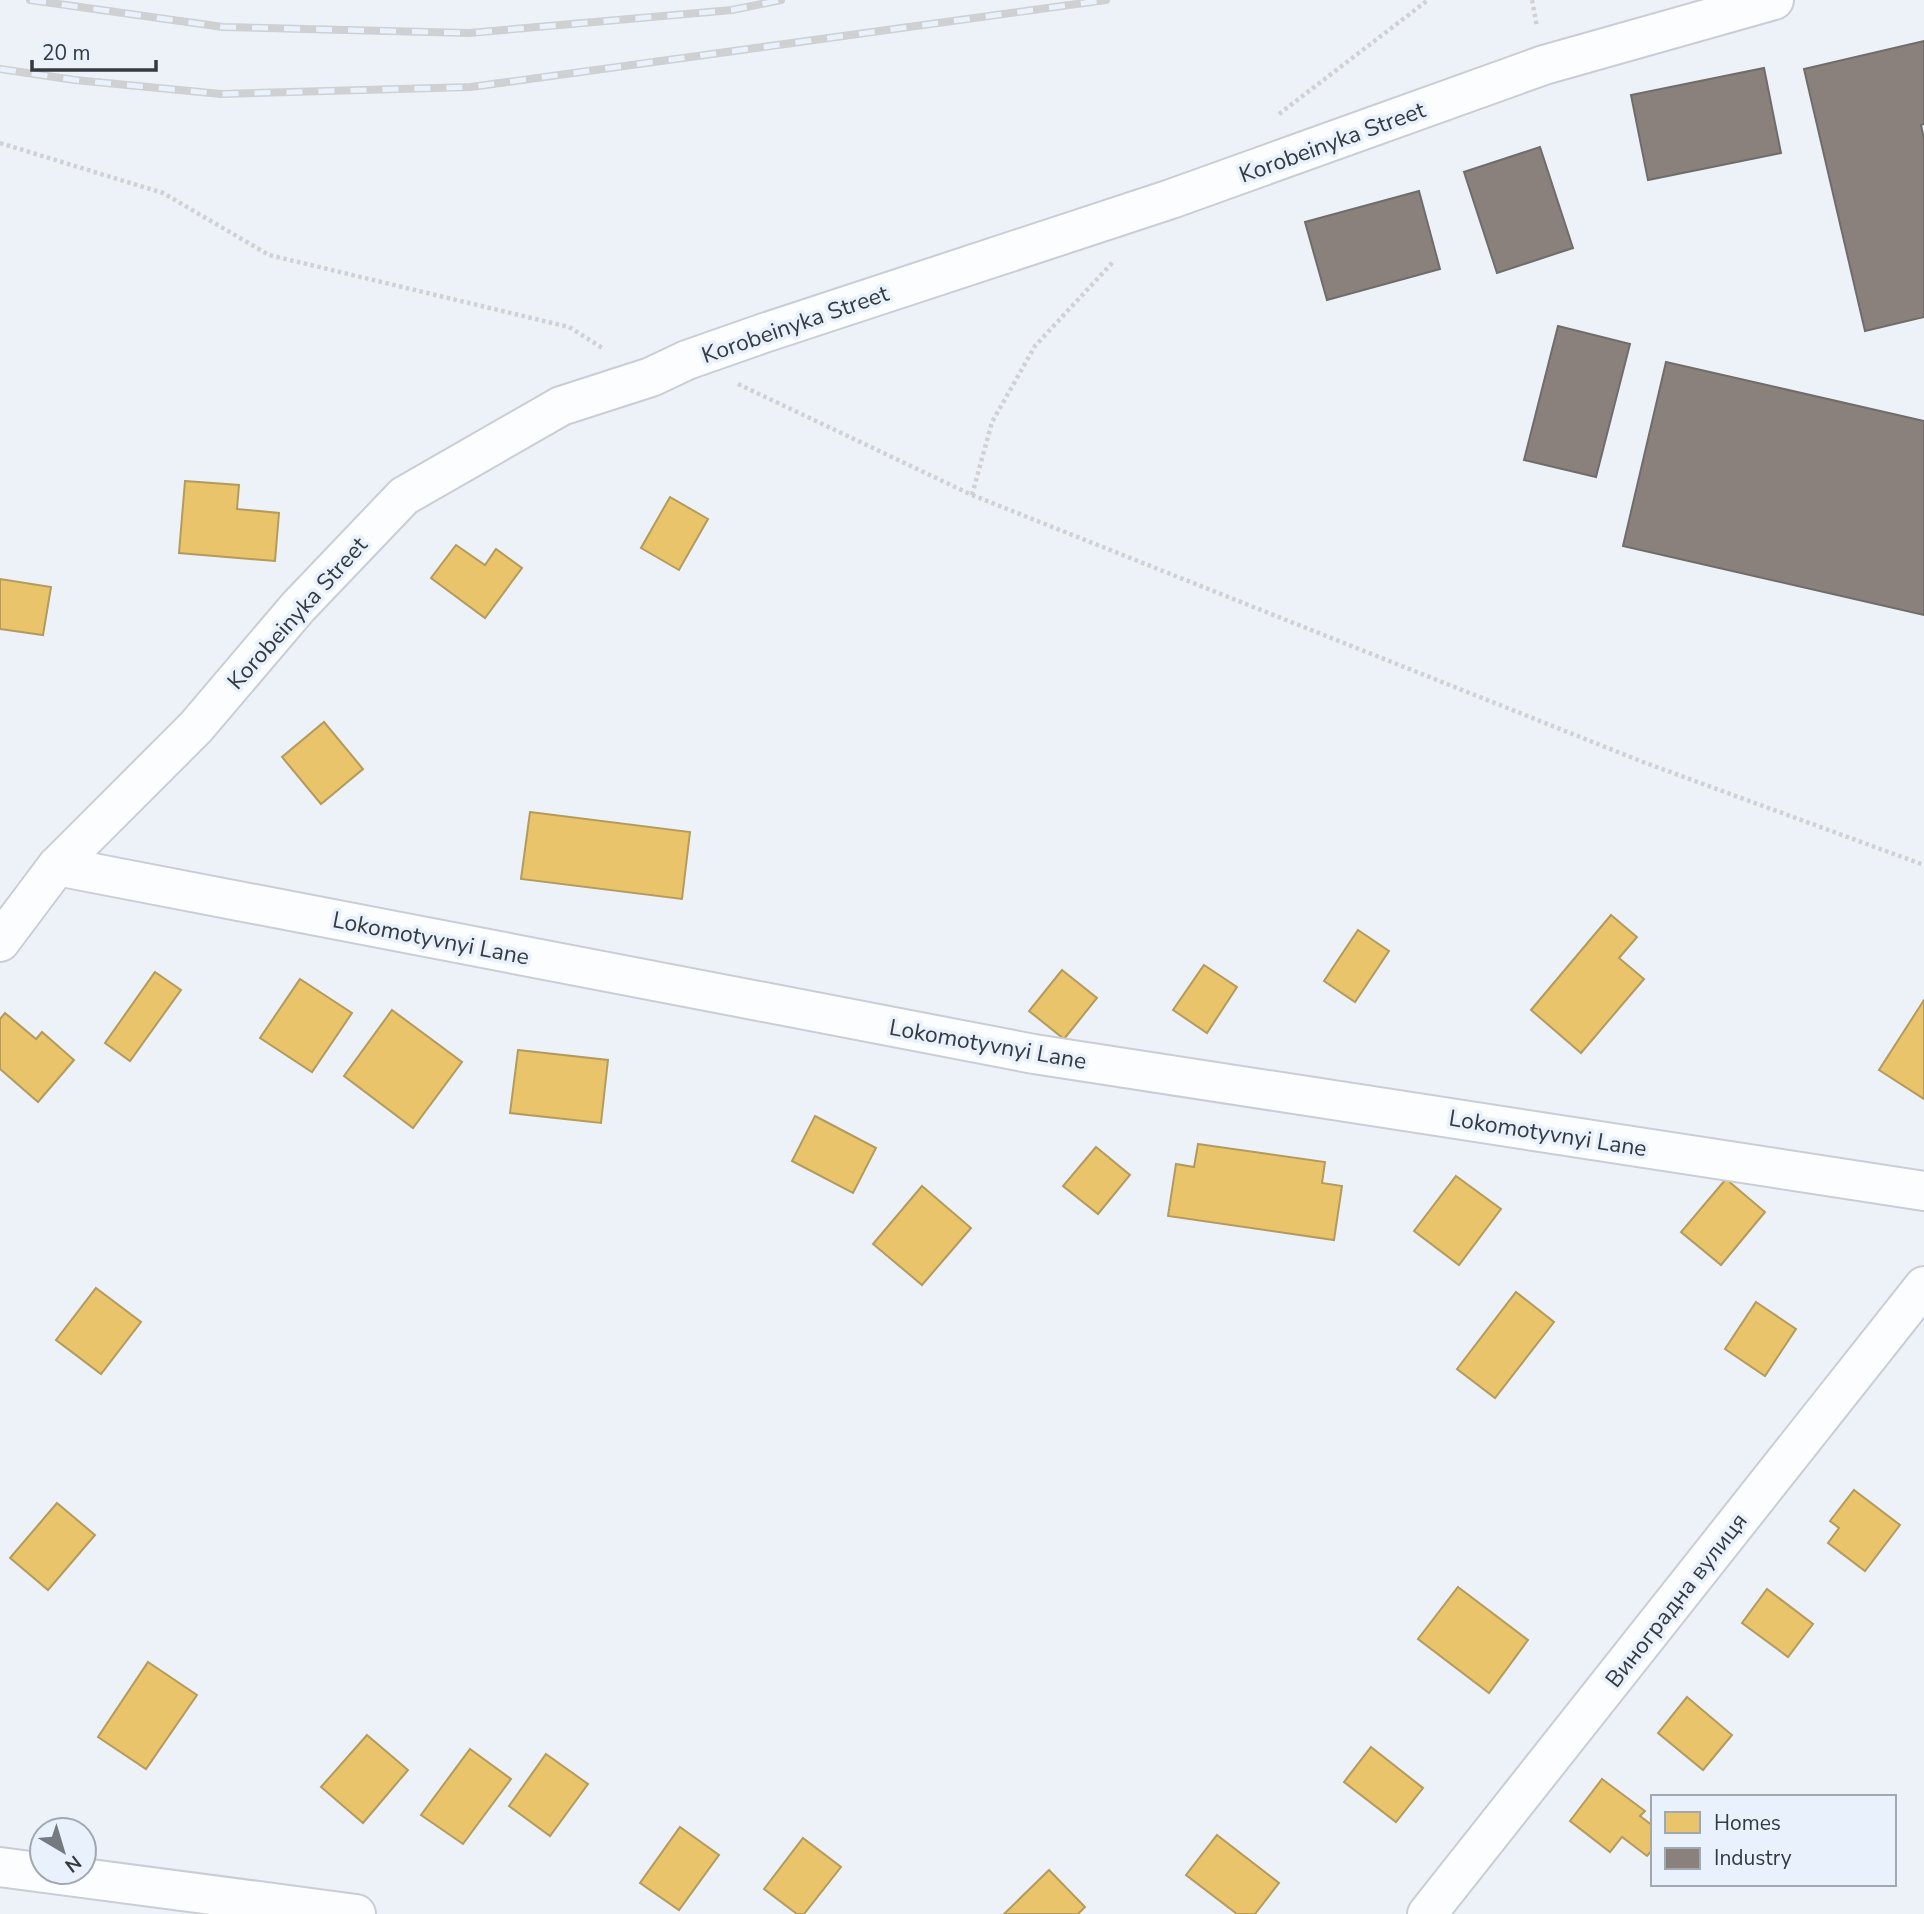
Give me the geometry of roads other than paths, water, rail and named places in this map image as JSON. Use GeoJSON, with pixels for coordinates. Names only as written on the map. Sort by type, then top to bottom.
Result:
{"type":"FeatureCollection","features":[{"type":"Feature","properties":{"kind":"street","name":"Korobeinyka Street"},"geometry":{"type":"LineString","coordinates":[[0,942],[57,866],[196,727],[298,607],[404,496],[561,407],[651,377],[687,360],[1171,199],[1544,65],[1774,0]]}},
{"type":"Feature","properties":{"kind":"street","name":"Lokomotyvnyi Lane"},"geometry":{"type":"LineString","coordinates":[[57,866],[1034,1054],[1924,1191]]}},
{"type":"Feature","properties":{"kind":"street","name":"Виноградна вулиця"},"geometry":{"type":"LineString","coordinates":[[1427,1914],[1924,1286]]}},
{"type":"Feature","properties":{"kind":"street"},"geometry":{"type":"LineString","coordinates":[[0,1867],[356,1914]]}},
{"type":"Feature","properties":{"kind":"railway"},"geometry":{"type":"LineString","coordinates":[[30,0],[223,27],[469,33],[732,10],[781,0]]}},
{"type":"Feature","properties":{"kind":"railway"},"geometry":{"type":"LineString","coordinates":[[0,69],[75,80],[221,94],[471,87],[1106,0]]}}]}
